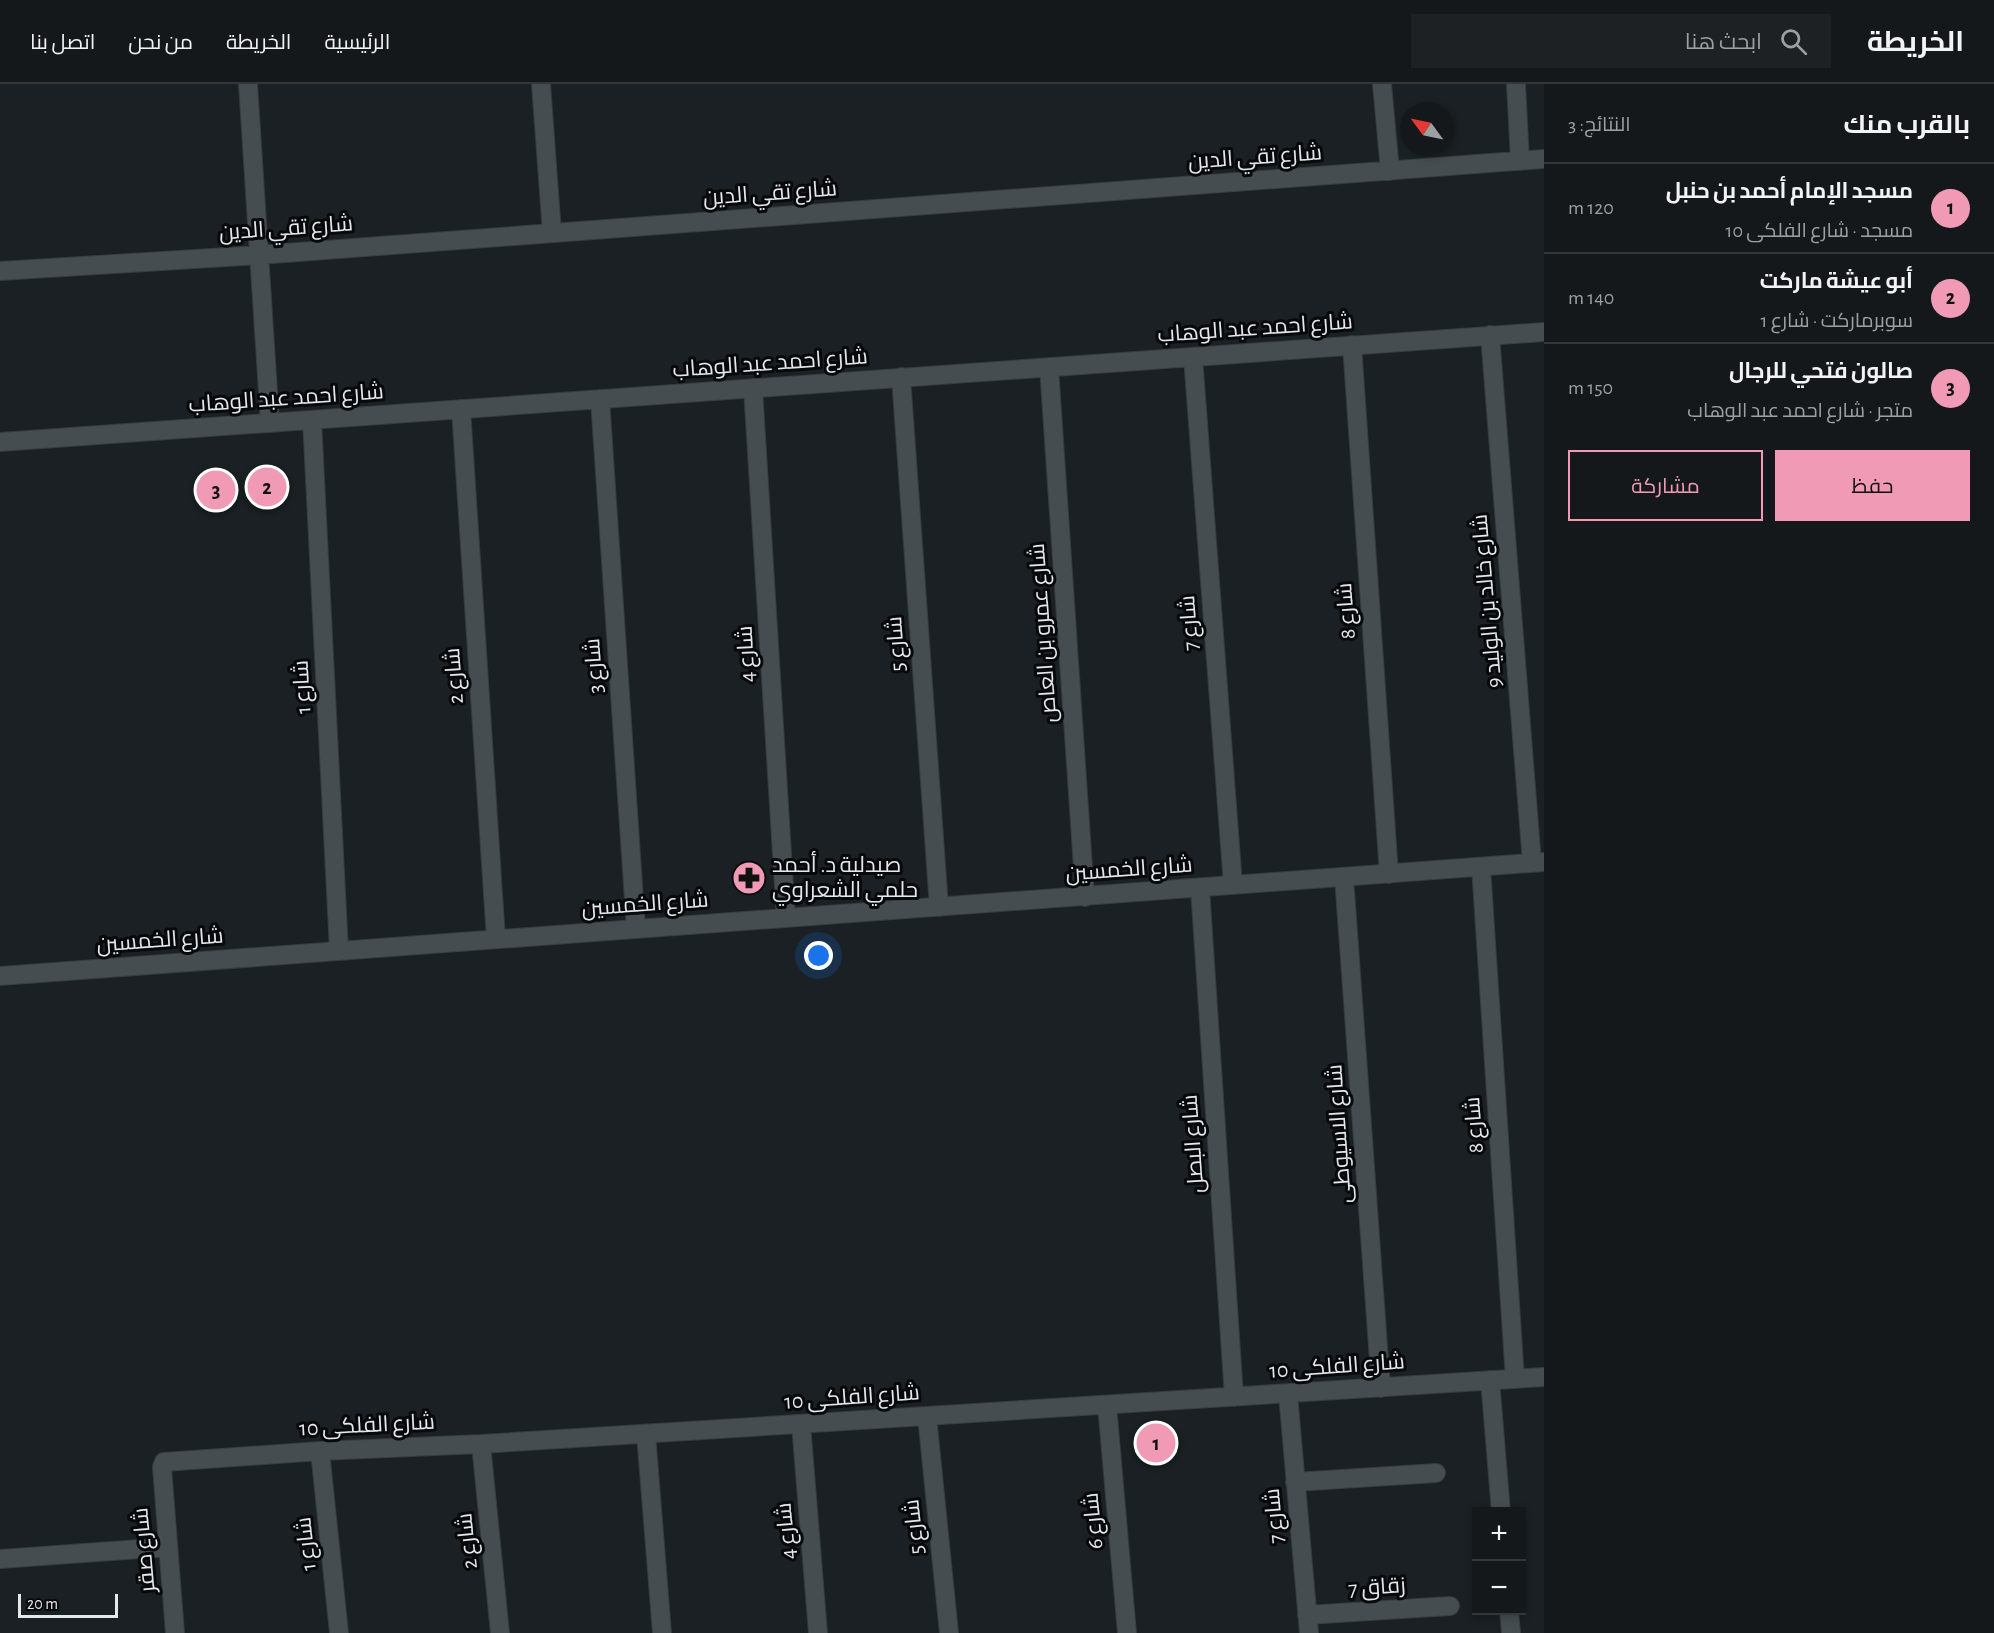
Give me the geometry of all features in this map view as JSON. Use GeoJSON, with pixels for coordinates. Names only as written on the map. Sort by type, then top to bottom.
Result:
{"type":"FeatureCollection","features":[{"type":"Feature","properties":{"kind":"street"},"geometry":{"type":"LineString","coordinates":[[248,84],[270,423]]}},
{"type":"Feature","properties":{"kind":"street"},"geometry":{"type":"LineString","coordinates":[[541,84],[552,233]]}},
{"type":"Feature","properties":{"kind":"street"},"geometry":{"type":"LineString","coordinates":[[1382,84],[1390,171]]}},
{"type":"Feature","properties":{"kind":"street"},"geometry":{"type":"LineString","coordinates":[[1516,84],[1520,161]]}},
{"type":"Feature","properties":{"kind":"street","name":"شارع تقي الدين"},"geometry":{"type":"LineString","coordinates":[[0,271],[259,255],[1544,159]]}},
{"type":"Feature","properties":{"kind":"street","name":"شارع احمد عبد الوهاب"},"geometry":{"type":"LineString","coordinates":[[0,442],[1544,332]]}},
{"type":"Feature","properties":{"kind":"street","name":"شارع خالد بن الوليد 9"},"geometry":{"type":"LineString","coordinates":[[1490,335],[1538,863]]}},
{"type":"Feature","properties":{"kind":"street","name":"شارع 8"},"geometry":{"type":"LineString","coordinates":[[1352,345],[1389,874]]}},
{"type":"Feature","properties":{"kind":"street","name":"شارع 7"},"geometry":{"type":"LineString","coordinates":[[1193,357],[1233,885]]}},
{"type":"Feature","properties":{"kind":"street","name":"شارع عمرو بن العاص"},"geometry":{"type":"LineString","coordinates":[[1049,367],[1085,897]]}},
{"type":"Feature","properties":{"kind":"street","name":"شارع 5"},"geometry":{"type":"LineString","coordinates":[[901,377],[939,907]]}},
{"type":"Feature","properties":{"kind":"street","name":"شارع 4"},"geometry":{"type":"LineString","coordinates":[[753,388],[786,918]]}},
{"type":"Feature","properties":{"kind":"street","name":"شارع 3"},"geometry":{"type":"LineString","coordinates":[[600,399],[636,929]]}},
{"type":"Feature","properties":{"kind":"street","name":"شارع 2"},"geometry":{"type":"LineString","coordinates":[[460,409],[496,939]]}},
{"type":"Feature","properties":{"kind":"street","name":"شارع 1"},"geometry":{"type":"LineString","coordinates":[[312,420],[339,951]]}},
{"type":"Feature","properties":{"kind":"street","name":"شارع الخمسين"},"geometry":{"type":"LineString","coordinates":[[0,976],[1538,863]]}},
{"type":"Feature","properties":{"kind":"street","name":"شارع 8"},"geometry":{"type":"LineString","coordinates":[[1481,867],[1515,1379]]}},
{"type":"Feature","properties":{"kind":"street","name":"شارع الاسيوطى"},"geometry":{"type":"LineString","coordinates":[[1344,877],[1381,1388]]}},
{"type":"Feature","properties":{"kind":"street","name":"شارع البصل"},"geometry":{"type":"LineString","coordinates":[[1200,888],[1234,1397]]}},
{"type":"Feature","properties":{"kind":"street","name":"شارع الفلكى 10"},"geometry":{"type":"LineString","coordinates":[[163,1463],[320,1450],[481,1444],[1544,1377]]}},
{"type":"Feature","properties":{"kind":"street"},"geometry":{"type":"LineString","coordinates":[[1490,1380],[1501,1507]]}},
{"type":"Feature","properties":{"kind":"street","name":"شارع 7"},"geometry":{"type":"LineString","coordinates":[[1288,1394],[1308,1624]]}},
{"type":"Feature","properties":{"kind":"street","name":"شارع 6"},"geometry":{"type":"LineString","coordinates":[[1107,1405],[1127,1633]]}},
{"type":"Feature","properties":{"kind":"street","name":"شارع 5"},"geometry":{"type":"LineString","coordinates":[[927,1416],[949,1633]]}},
{"type":"Feature","properties":{"kind":"street","name":"شارع 4"},"geometry":{"type":"LineString","coordinates":[[801,1424],[818,1633]]}},
{"type":"Feature","properties":{"kind":"street"},"geometry":{"type":"LineString","coordinates":[[646,1434],[662,1633]]}},
{"type":"Feature","properties":{"kind":"street","name":"شارع 2"},"geometry":{"type":"LineString","coordinates":[[481,1444],[500,1633]]}},
{"type":"Feature","properties":{"kind":"street","name":"شارع 1"},"geometry":{"type":"LineString","coordinates":[[320,1450],[339,1633]]}},
{"type":"Feature","properties":{"kind":"street","name":"شارع صقر"},"geometry":{"type":"LineString","coordinates":[[163,1463],[175,1633]]}},
{"type":"Feature","properties":{"kind":"street"},"geometry":{"type":"LineString","coordinates":[[1295,1482],[1436,1473]]}},
{"type":"Feature","properties":{"kind":"street"},"geometry":{"type":"LineString","coordinates":[[0,1559],[168,1547]]}},
{"type":"Feature","properties":{"kind":"street","name":"زقاق 7"},"geometry":{"type":"LineString","coordinates":[[1308,1624],[1450,1606]]}},
{"type":"Feature","properties":{"kind":"street"},"geometry":{"type":"LineString","coordinates":[[1509,1615],[1511,1633]]}},
{"type":"Feature","properties":{"kind":"place","name":"أبو عيشة ماركت"},"geometry":{"type":"Point","coordinates":[267,487]}},
{"type":"Feature","properties":{"kind":"place","name":"صالون فتحي للرجال"},"geometry":{"type":"Point","coordinates":[216,490]}},
{"type":"Feature","properties":{"kind":"place","name":"صيدلية د. أحمد حلمي الشعراوي"},"geometry":{"type":"Point","coordinates":[749,878]}},
{"type":"Feature","properties":{"kind":"place","name":"مسجد الإمام أحمد بن حنبل"},"geometry":{"type":"Point","coordinates":[1156,1443]}}]}
